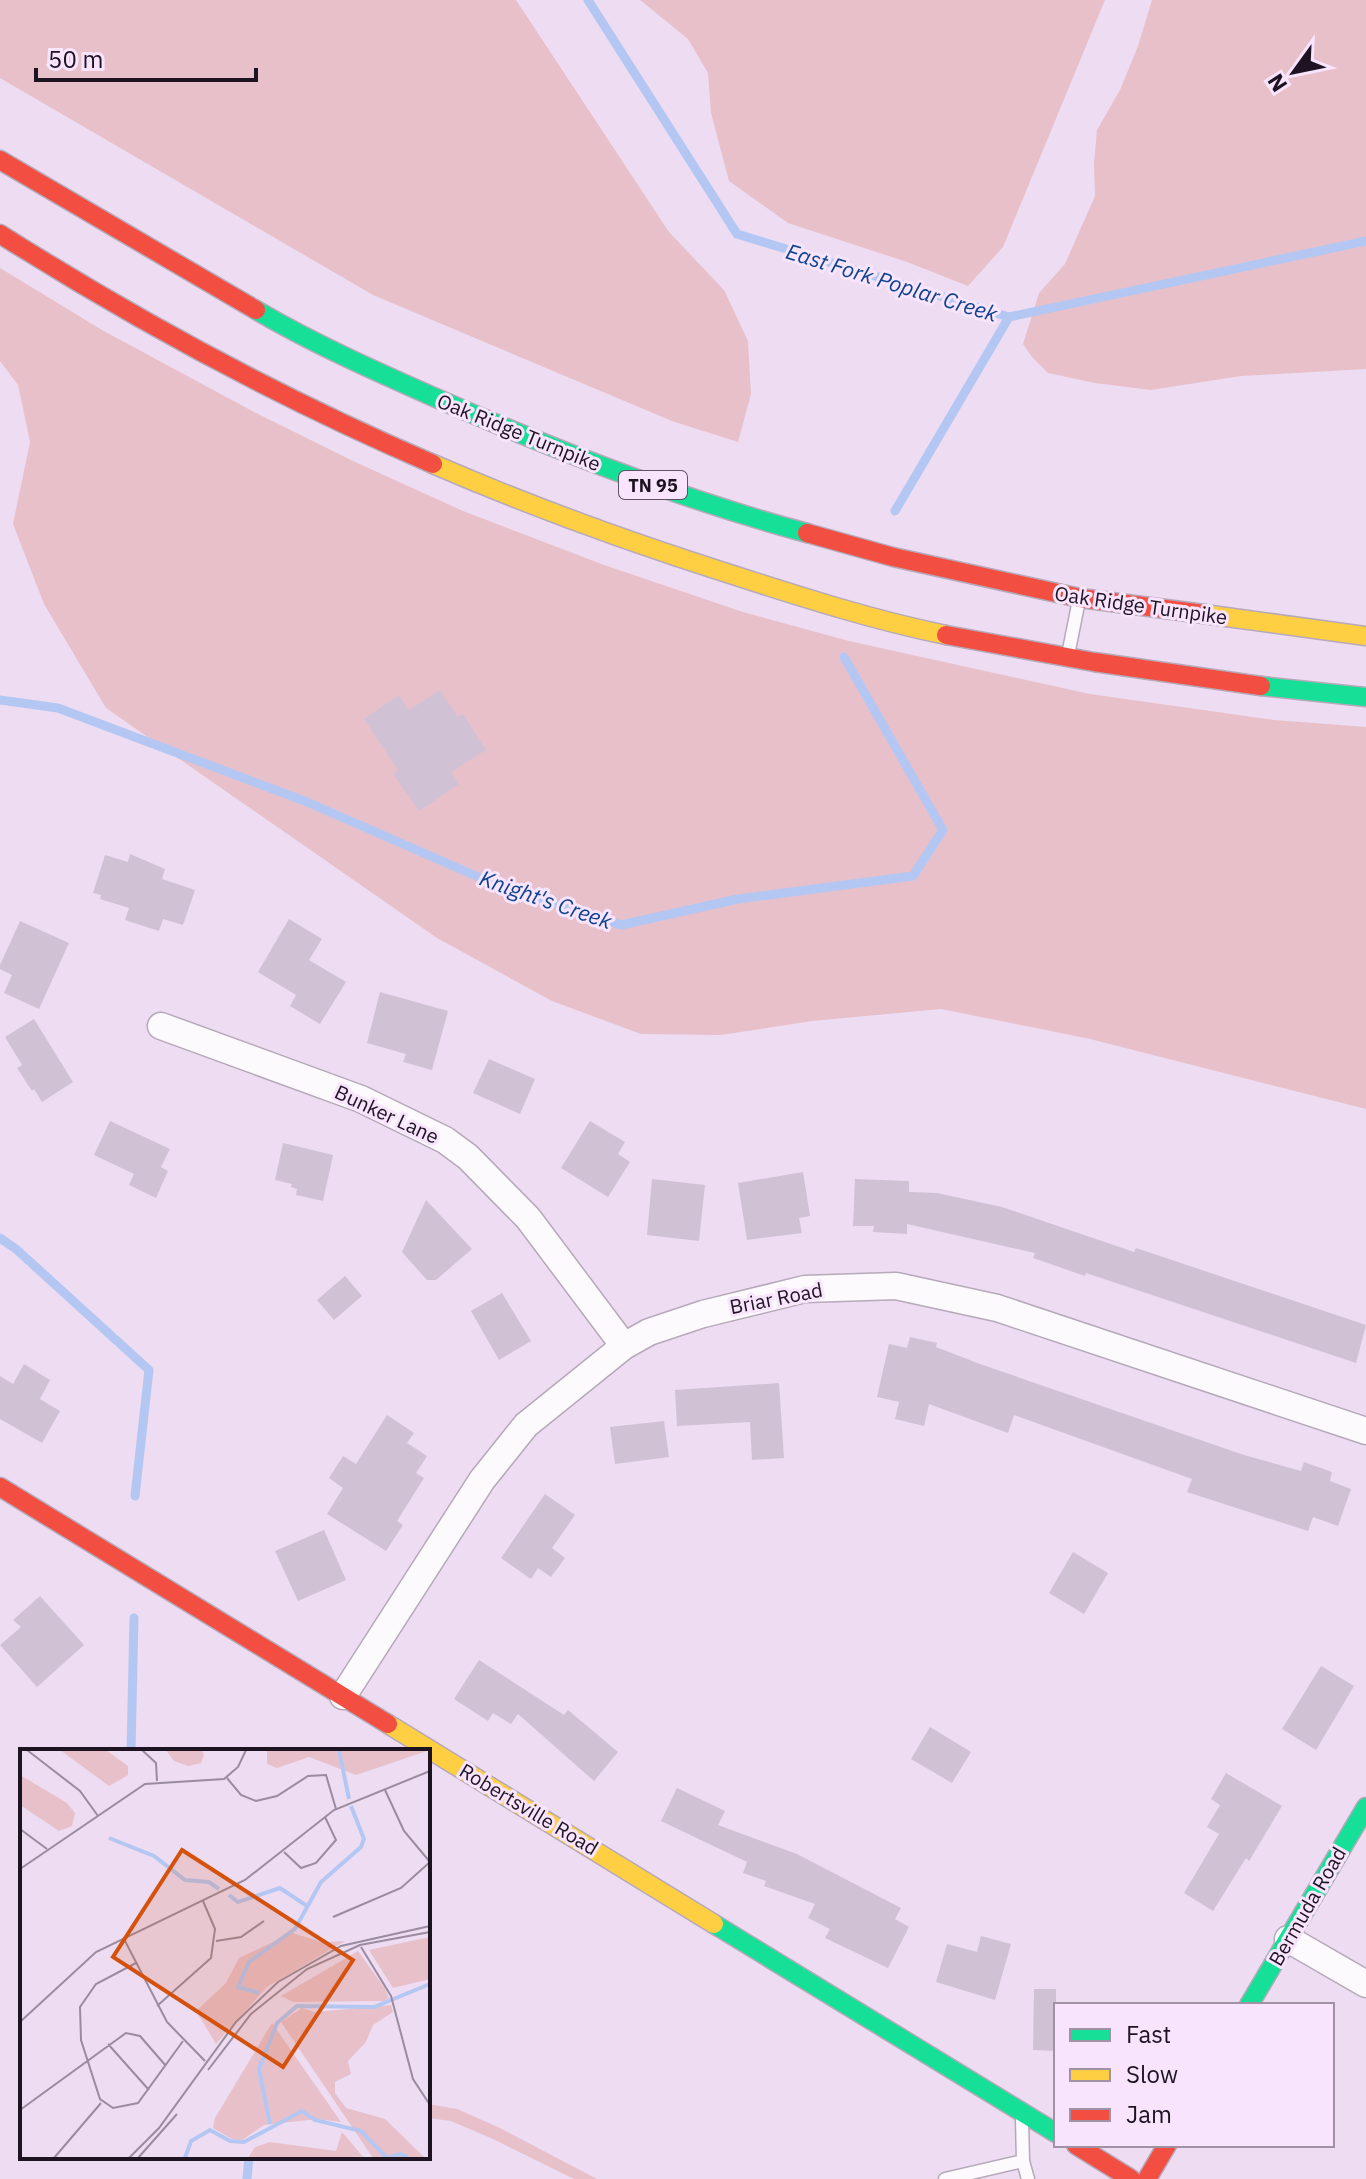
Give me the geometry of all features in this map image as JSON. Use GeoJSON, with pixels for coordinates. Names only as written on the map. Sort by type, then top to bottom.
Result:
{"type":"FeatureCollection","features":[{"type":"Feature","properties":{"kind":"main road","name":"Oak Ridge Turnpike"},"geometry":{"type":"LineString","coordinates":[[0,160],[346,367],[652,485],[769,523],[893,557],[1080,598],[1366,636]]}},
{"type":"Feature","properties":{"kind":"main road"},"geometry":{"type":"LineString","coordinates":[[0,234],[205,356],[324,408],[429,464],[627,543],[788,593],[928,631],[1067,659],[1237,684],[1366,697]]}},
{"type":"Feature","properties":{"kind":"main road","name":"Robertsville Road"},"geometry":{"type":"LineString","coordinates":[[0,1487],[429,1749]]}},
{"type":"Feature","properties":{"kind":"main road","name":"Robertsville Road"},"geometry":{"type":"LineString","coordinates":[[430,1749],[1054,2132]]}},
{"type":"Feature","properties":{"kind":"main road","name":"Bermuda Road"},"geometry":{"type":"LineString","coordinates":[[1250,2003],[1366,1807]]}},
{"type":"Feature","properties":{"kind":"main road"},"geometry":{"type":"LineString","coordinates":[[1079,2147],[1131,2179]]}},
{"type":"Feature","properties":{"kind":"main road"},"geometry":{"type":"LineString","coordinates":[[1147,2179],[1166,2147]]}},
{"type":"Feature","properties":{"kind":"street","name":"Bunker Lane"},"geometry":{"type":"LineString","coordinates":[[161,1026],[361,1099],[445,1140],[468,1157],[528,1218],[624,1346]]}},
{"type":"Feature","properties":{"kind":"street","name":"Briar Road"},"geometry":{"type":"LineString","coordinates":[[343,1696],[482,1480],[526,1425],[624,1346],[649,1332],[703,1314],[805,1289],[896,1286],[997,1308],[1366,1431]]}},
{"type":"Feature","properties":{"kind":"street"},"geometry":{"type":"LineString","coordinates":[[1288,1939],[1366,1984]]}},
{"type":"Feature","properties":{"kind":"lane"},"geometry":{"type":"LineString","coordinates":[[1067,659],[1080,598]]}},
{"type":"Feature","properties":{"kind":"lane"},"geometry":{"type":"LineString","coordinates":[[1021,2112],[1023,2161],[1028,2179]]}},
{"type":"Feature","properties":{"kind":"lane"},"geometry":{"type":"LineString","coordinates":[[945,2179],[1023,2161]]}},
{"type":"Feature","properties":{"kind":"shaded area"},"geometry":{"type":"Polygon","coordinates":[[[0,0],[516,0],[669,232],[724,290],[748,341],[751,394],[738,442],[672,421],[373,295],[0,78],[0,0]]]}},
{"type":"Feature","properties":{"kind":"shaded area"},"geometry":{"type":"Polygon","coordinates":[[[640,0],[1105,0],[1003,247],[968,286],[907,262],[788,223],[729,181],[711,113],[708,73],[688,39],[640,0]]]}},
{"type":"Feature","properties":{"kind":"shaded area"},"geometry":{"type":"Polygon","coordinates":[[[1152,0],[1366,0],[1366,369],[1241,376],[1151,390],[1048,373],[1023,344],[1039,293],[1065,264],[1095,196],[1097,130],[1120,90],[1152,0]]]}},
{"type":"Feature","properties":{"kind":"shaded area"},"geometry":{"type":"Polygon","coordinates":[[[0,268],[102,330],[353,461],[463,511],[604,565],[743,612],[849,641],[1090,694],[1274,720],[1366,727],[1366,1109],[1090,1039],[941,1009],[812,1021],[721,1035],[641,1034],[552,1001],[437,938],[106,708],[44,604],[13,524],[30,442],[18,385],[0,361],[0,268]]]}},
{"type":"Feature","properties":{"kind":"shaded area"},"geometry":{"type":"Polygon","coordinates":[[[430,2104],[457,2109],[500,2128],[597,2179],[574,2179],[451,2121],[430,2118],[430,2104]]]}},
{"type":"Feature","properties":{"kind":"building"},"geometry":{"type":"Polygon","coordinates":[[[440,690],[458,717],[463,714],[486,750],[451,772],[459,784],[419,811],[393,774],[398,770],[364,719],[399,695],[409,710],[440,690]]]}},
{"type":"Feature","properties":{"kind":"building"},"geometry":{"type":"Polygon","coordinates":[[[130,854],[165,869],[162,879],[195,890],[183,925],[163,919],[159,931],[125,920],[129,908],[100,899],[101,895],[93,893],[105,855],[128,862],[130,854]]]}},
{"type":"Feature","properties":{"kind":"building"},"geometry":{"type":"Polygon","coordinates":[[[289,919],[322,939],[309,960],[346,982],[320,1024],[290,1006],[296,995],[258,972],[289,919]]]}},
{"type":"Feature","properties":{"kind":"building"},"geometry":{"type":"Polygon","coordinates":[[[20,921],[69,943],[39,1009],[4,993],[12,975],[0,969],[0,965],[20,921]]]}},
{"type":"Feature","properties":{"kind":"building"},"geometry":{"type":"Polygon","coordinates":[[[380,992],[448,1011],[432,1070],[403,1062],[406,1054],[367,1043],[380,992]]]}},
{"type":"Feature","properties":{"kind":"building"},"geometry":{"type":"Polygon","coordinates":[[[34,1019],[73,1082],[42,1102],[17,1068],[22,1065],[5,1037],[34,1019]]]}},
{"type":"Feature","properties":{"kind":"building"},"geometry":{"type":"Polygon","coordinates":[[[489,1059],[535,1079],[520,1114],[473,1093],[489,1059]]]}},
{"type":"Feature","properties":{"kind":"building"},"geometry":{"type":"Polygon","coordinates":[[[110,1121],[170,1149],[161,1167],[168,1171],[156,1198],[129,1185],[134,1174],[94,1155],[110,1121]]]}},
{"type":"Feature","properties":{"kind":"building"},"geometry":{"type":"Polygon","coordinates":[[[590,1121],[625,1142],[618,1154],[630,1162],[608,1197],[561,1168],[590,1121]]]}},
{"type":"Feature","properties":{"kind":"building"},"geometry":{"type":"Polygon","coordinates":[[[283,1143],[333,1155],[323,1201],[296,1195],[297,1189],[291,1187],[292,1184],[275,1180],[283,1143]]]}},
{"type":"Feature","properties":{"kind":"building"},"geometry":{"type":"Polygon","coordinates":[[[803,1172],[810,1216],[799,1218],[802,1233],[747,1240],[738,1183],[803,1172]]]}},
{"type":"Feature","properties":{"kind":"building"},"geometry":{"type":"Polygon","coordinates":[[[652,1179],[705,1185],[699,1241],[647,1235],[652,1179]]]}},
{"type":"Feature","properties":{"kind":"building"},"geometry":{"type":"Polygon","coordinates":[[[855,1179],[909,1181],[909,1192],[937,1193],[1002,1207],[1366,1325],[1356,1363],[1086,1273],[1085,1276],[1033,1258],[1035,1253],[907,1224],[907,1234],[873,1232],[874,1226],[853,1226],[855,1179]]]}},
{"type":"Feature","properties":{"kind":"building"},"geometry":{"type":"Polygon","coordinates":[[[426,1200],[472,1249],[436,1280],[427,1280],[402,1252],[426,1200]]]}},
{"type":"Feature","properties":{"kind":"building"},"geometry":{"type":"Polygon","coordinates":[[[345,1276],[362,1296],[334,1320],[317,1300],[345,1276]]]}},
{"type":"Feature","properties":{"kind":"building"},"geometry":{"type":"Polygon","coordinates":[[[502,1293],[531,1341],[499,1360],[471,1311],[502,1293]]]}},
{"type":"Feature","properties":{"kind":"building"},"geometry":{"type":"Polygon","coordinates":[[[910,1337],[937,1343],[936,1347],[980,1364],[1244,1455],[1301,1471],[1304,1462],[1332,1472],[1330,1481],[1351,1489],[1338,1526],[1313,1517],[1308,1531],[1187,1492],[1192,1479],[1014,1415],[1008,1433],[929,1404],[924,1426],[895,1419],[899,1402],[877,1397],[889,1344],[907,1348],[910,1337]]]}},
{"type":"Feature","properties":{"kind":"building"},"geometry":{"type":"Polygon","coordinates":[[[24,1364],[50,1380],[40,1399],[60,1411],[42,1443],[0,1419],[0,1376],[13,1384],[24,1364]]]}},
{"type":"Feature","properties":{"kind":"building"},"geometry":{"type":"Polygon","coordinates":[[[779,1383],[784,1458],[752,1460],[750,1422],[677,1426],[675,1390],[779,1383]]]}},
{"type":"Feature","properties":{"kind":"building"},"geometry":{"type":"Polygon","coordinates":[[[387,1415],[414,1433],[407,1443],[427,1456],[416,1473],[424,1478],[397,1521],[403,1525],[386,1551],[327,1514],[343,1488],[329,1478],[343,1456],[356,1464],[387,1415]]]}},
{"type":"Feature","properties":{"kind":"building"},"geometry":{"type":"Polygon","coordinates":[[[664,1421],[669,1457],[615,1464],[610,1427],[664,1421]]]}},
{"type":"Feature","properties":{"kind":"building"},"geometry":{"type":"Polygon","coordinates":[[[545,1494],[575,1515],[552,1548],[565,1558],[551,1577],[538,1568],[531,1579],[501,1558],[545,1494]]]}},
{"type":"Feature","properties":{"kind":"building"},"geometry":{"type":"Polygon","coordinates":[[[324,1530],[346,1580],[298,1601],[275,1551],[324,1530]]]}},
{"type":"Feature","properties":{"kind":"building"},"geometry":{"type":"Polygon","coordinates":[[[1073,1552],[1108,1573],[1084,1614],[1049,1593],[1073,1552]]]}},
{"type":"Feature","properties":{"kind":"building"},"geometry":{"type":"Polygon","coordinates":[[[40,1596],[84,1645],[37,1687],[0,1645],[21,1627],[13,1620],[40,1596]]]}},
{"type":"Feature","properties":{"kind":"building"},"geometry":{"type":"Polygon","coordinates":[[[479,1660],[564,1715],[568,1710],[618,1752],[594,1781],[518,1714],[511,1724],[493,1713],[488,1721],[454,1699],[479,1660]]]}},
{"type":"Feature","properties":{"kind":"building"},"geometry":{"type":"Polygon","coordinates":[[[1321,1666],[1354,1686],[1316,1750],[1282,1729],[1321,1666]]]}},
{"type":"Feature","properties":{"kind":"building"},"geometry":{"type":"Polygon","coordinates":[[[930,1727],[971,1752],[952,1783],[911,1759],[930,1727]]]}},
{"type":"Feature","properties":{"kind":"building"},"geometry":{"type":"Polygon","coordinates":[[[1226,1773],[1282,1806],[1249,1861],[1246,1858],[1213,1911],[1184,1893],[1219,1834],[1207,1827],[1220,1805],[1211,1799],[1226,1773]]]}},
{"type":"Feature","properties":{"kind":"building"},"geometry":{"type":"Polygon","coordinates":[[[677,1788],[725,1811],[718,1825],[797,1854],[901,1908],[895,1919],[909,1927],[888,1968],[825,1938],[830,1929],[808,1918],[815,1904],[764,1886],[766,1881],[743,1873],[747,1862],[661,1821],[677,1788]]]}},
{"type":"Feature","properties":{"kind":"building"},"geometry":{"type":"Polygon","coordinates":[[[981,1936],[1011,1944],[995,2000],[936,1982],[947,1944],[977,1952],[981,1936]]]}},
{"type":"Feature","properties":{"kind":"building"},"geometry":{"type":"Polygon","coordinates":[[[1034,1989],[1056,1989],[1054,2051],[1033,2050],[1034,1989]]]}},
{"type":"Feature","properties":{"kind":"waterway","name":"East Fork Poplar Creek"},"geometry":{"type":"LineString","coordinates":[[588,0],[737,234],[1009,317],[1366,241]]}},
{"type":"Feature","properties":{"kind":"waterway","name":"Knight's Creek"},"geometry":{"type":"LineString","coordinates":[[895,511],[1009,317]]}},
{"type":"Feature","properties":{"kind":"waterway","name":"Knight's Creek"},"geometry":{"type":"LineString","coordinates":[[0,700],[58,708],[307,802],[492,883],[621,925],[738,899],[913,876],[943,830],[844,657]]}},
{"type":"Feature","properties":{"kind":"waterway"},"geometry":{"type":"LineString","coordinates":[[0,1238],[149,1370],[135,1496]]}},
{"type":"Feature","properties":{"kind":"waterway"},"geometry":{"type":"LineString","coordinates":[[131,1749],[134,1618]]}},
{"type":"Feature","properties":{"kind":"waterway"},"geometry":{"type":"LineString","coordinates":[[247,2179],[249,2159]]}},
{"type":"Feature","properties":{"kind":"traffic: fast"},"geometry":{"type":"LineString","coordinates":[[256,310],[368,367],[527,437],[619,473],[807,533]]}},
{"type":"Feature","properties":{"kind":"traffic: fast"},"geometry":{"type":"LineString","coordinates":[[1261,686],[1366,697]]}},
{"type":"Feature","properties":{"kind":"traffic: fast"},"geometry":{"type":"LineString","coordinates":[[1250,2003],[1366,1807]]}},
{"type":"Feature","properties":{"kind":"traffic: fast"},"geometry":{"type":"LineString","coordinates":[[714,1924],[1054,2132]]}},
{"type":"Feature","properties":{"kind":"traffic: slow"},"geometry":{"type":"LineString","coordinates":[[433,464],[543,509],[692,562],[837,608],[946,635]]}},
{"type":"Feature","properties":{"kind":"traffic: slow"},"geometry":{"type":"LineString","coordinates":[[1204,614],[1366,636]]}},
{"type":"Feature","properties":{"kind":"traffic: slow"},"geometry":{"type":"LineString","coordinates":[[388,1724],[429,1749]]}},
{"type":"Feature","properties":{"kind":"traffic: slow"},"geometry":{"type":"LineString","coordinates":[[430,1750],[714,1924]]}},
{"type":"Feature","properties":{"kind":"traffic: jam"},"geometry":{"type":"LineString","coordinates":[[0,160],[256,310]]}},
{"type":"Feature","properties":{"kind":"traffic: jam"},"geometry":{"type":"LineString","coordinates":[[0,234],[212,358],[321,413],[433,464]]}},
{"type":"Feature","properties":{"kind":"traffic: jam"},"geometry":{"type":"LineString","coordinates":[[807,533],[893,557],[1080,598],[1204,614]]}},
{"type":"Feature","properties":{"kind":"traffic: jam"},"geometry":{"type":"LineString","coordinates":[[946,635],[1094,662],[1261,686]]}},
{"type":"Feature","properties":{"kind":"traffic: jam"},"geometry":{"type":"LineString","coordinates":[[0,1487],[388,1724]]}},
{"type":"Feature","properties":{"kind":"traffic: jam"},"geometry":{"type":"LineString","coordinates":[[1079,2147],[1131,2179]]}},
{"type":"Feature","properties":{"kind":"traffic: jam"},"geometry":{"type":"LineString","coordinates":[[1147,2179],[1166,2147]]}}]}
